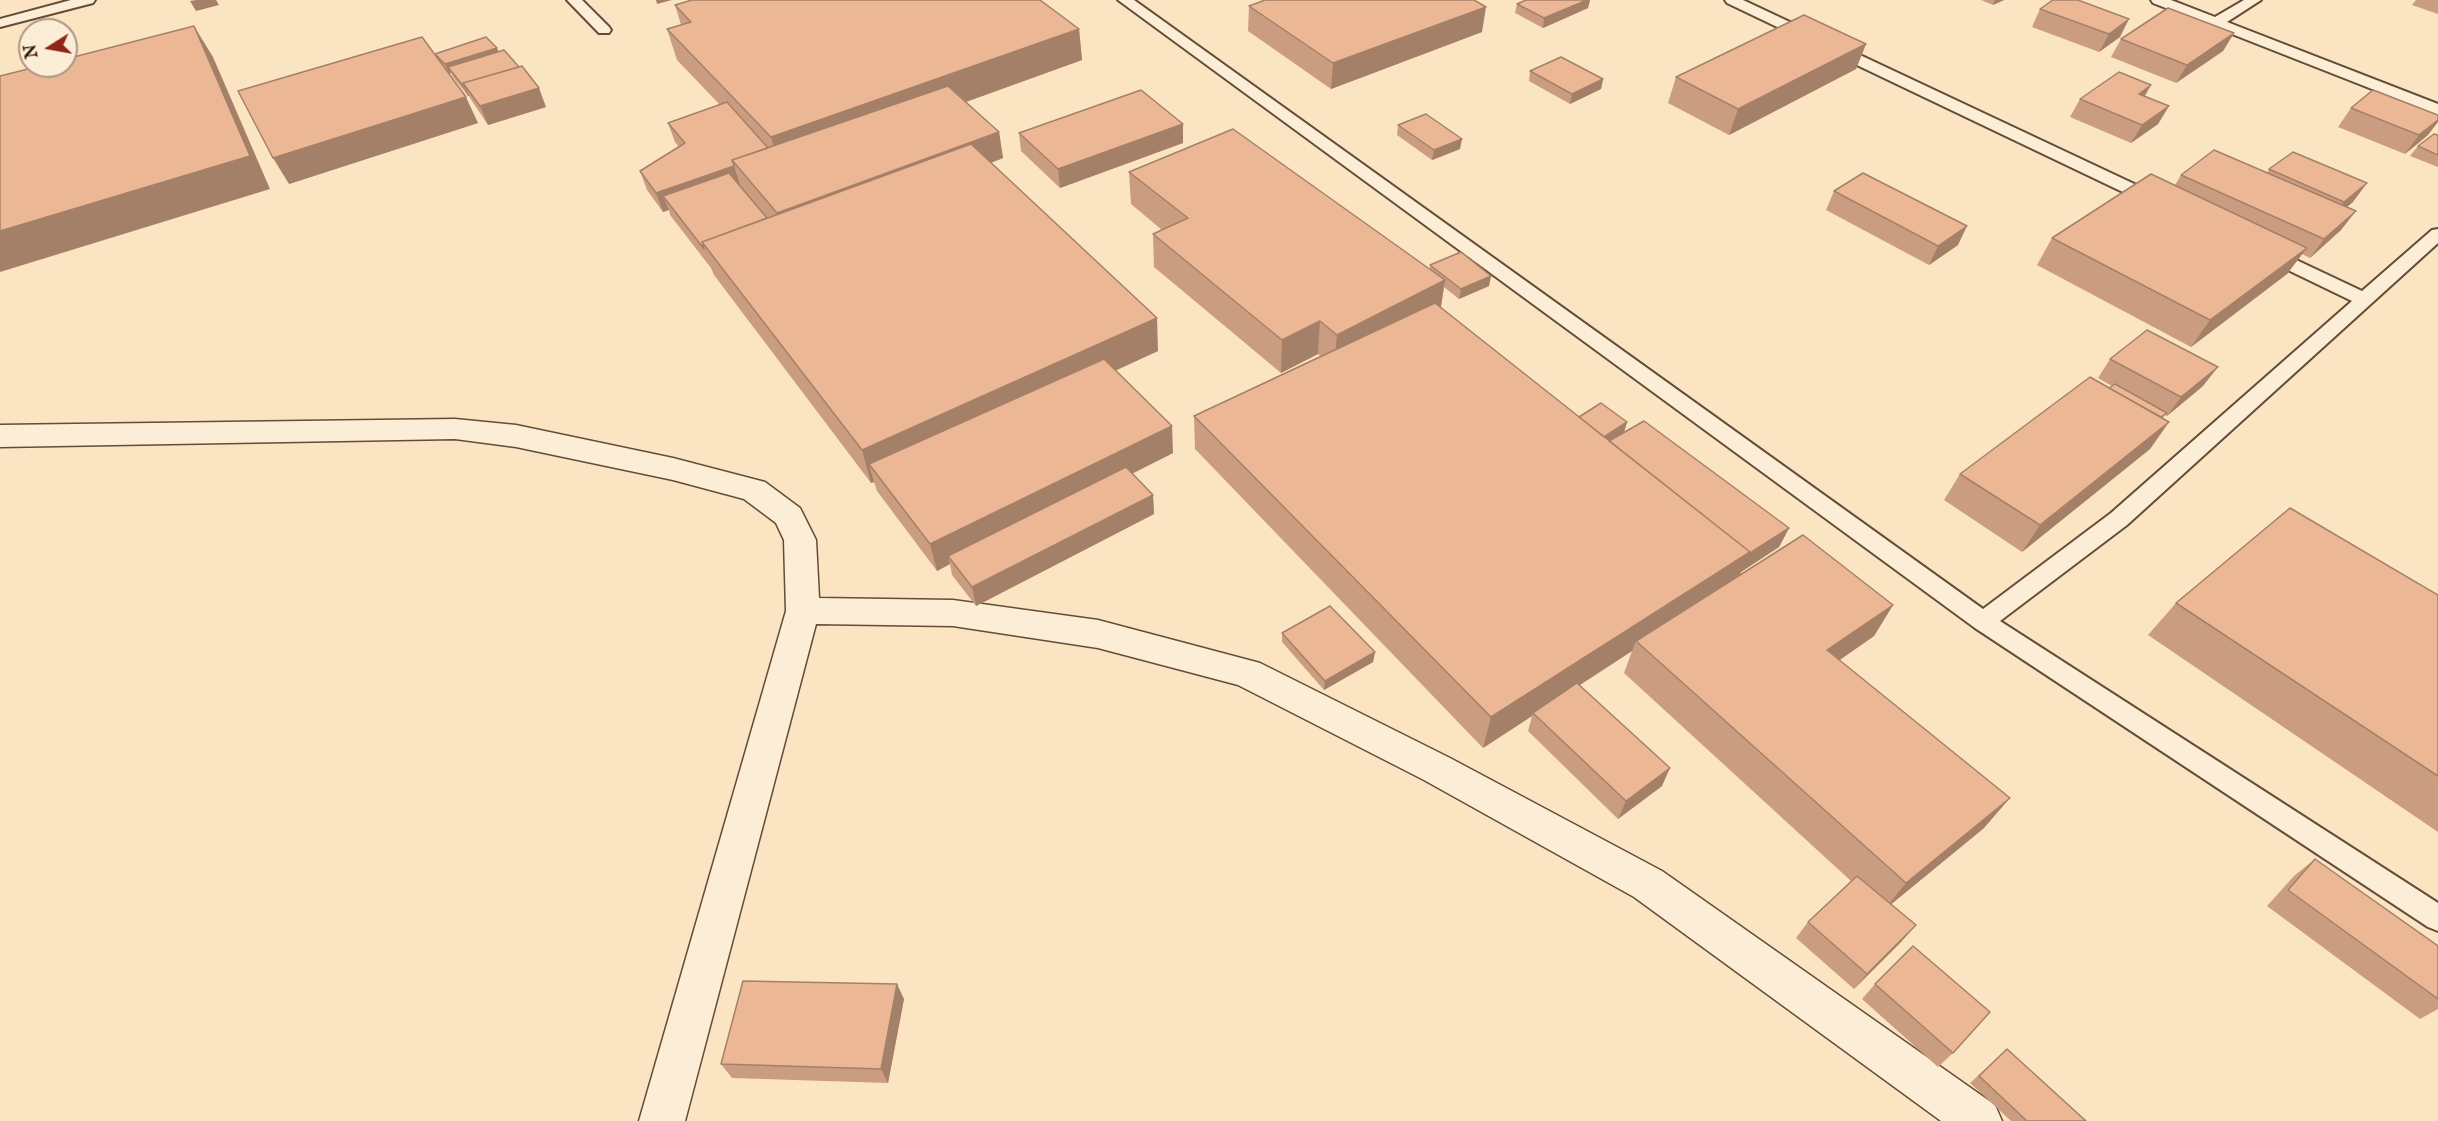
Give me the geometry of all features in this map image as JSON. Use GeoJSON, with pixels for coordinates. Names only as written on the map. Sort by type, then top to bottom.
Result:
{"type":"FeatureCollection","features":[{"type":"Feature","properties":{"kind":"street"},"geometry":{"type":"LineString","coordinates":[[0,436],[455,429],[516,436],[673,469],[754,490],[789,516],[800,540],[803,611],[662,1121]]}},
{"type":"Feature","properties":{"kind":"street"},"geometry":{"type":"LineString","coordinates":[[803,611],[964,615],[1098,634],[1247,673],[1437,769],[1648,884],[1979,1121]]}},
{"type":"Feature","properties":{"kind":"lane"},"geometry":{"type":"LineString","coordinates":[[0,23],[88,0]]}},
{"type":"Feature","properties":{"kind":"lane"},"geometry":{"type":"LineString","coordinates":[[574,0],[604,30]]}},
{"type":"Feature","properties":{"kind":"lane"},"geometry":{"type":"LineString","coordinates":[[1125,0],[1983,622],[2438,918]]}},
{"type":"Feature","properties":{"kind":"lane"},"geometry":{"type":"LineString","coordinates":[[1732,0],[2170,208]]}},
{"type":"Feature","properties":{"kind":"lane"},"geometry":{"type":"LineString","coordinates":[[2158,0],[2438,110]]}},
{"type":"Feature","properties":{"kind":"lane"},"geometry":{"type":"LineString","coordinates":[[2215,23],[2254,0]]}},
{"type":"Feature","properties":{"kind":"lane"},"geometry":{"type":"LineString","coordinates":[[1983,622],[2119,519],[2438,234]]}},
{"type":"Feature","properties":{"kind":"lane"},"geometry":{"type":"LineString","coordinates":[[2256,248],[2363,299]]}},
{"type":"Feature","properties":{"kind":"building"},"geometry":{"type":"Polygon","coordinates":[[[692,0],[1040,0],[1079,29],[771,137],[667,29],[691,22],[675,5],[692,0]]]}},
{"type":"Feature","properties":{"kind":"building"},"geometry":{"type":"Polygon","coordinates":[[[1265,0],[1474,0],[1486,7],[1333,63],[1249,6],[1265,0]]]}},
{"type":"Feature","properties":{"kind":"building"},"geometry":{"type":"Polygon","coordinates":[[[1526,0],[1587,0],[1544,18],[1517,4],[1526,0]]]}},
{"type":"Feature","properties":{"kind":"building"},"geometry":{"type":"Polygon","coordinates":[[[2053,0],[2078,0],[2129,19],[2109,34],[2040,9],[2053,0]]]}},
{"type":"Feature","properties":{"kind":"building"},"geometry":{"type":"Polygon","coordinates":[[[2168,8],[2234,33],[2187,65],[2121,39],[2168,8]]]}},
{"type":"Feature","properties":{"kind":"building"},"geometry":{"type":"Polygon","coordinates":[[[1804,15],[1866,44],[1738,109],[1676,77],[1804,15]]]}},
{"type":"Feature","properties":{"kind":"building"},"geometry":{"type":"Polygon","coordinates":[[[194,26],[250,156],[0,231],[0,76],[18,72],[18,78],[78,78],[78,56],[194,26]]]}},
{"type":"Feature","properties":{"kind":"building"},"geometry":{"type":"Polygon","coordinates":[[[422,37],[466,97],[273,158],[238,91],[422,37]]]}},
{"type":"Feature","properties":{"kind":"building"},"geometry":{"type":"Polygon","coordinates":[[[486,37],[497,48],[445,64],[435,54],[486,37]]]}},
{"type":"Feature","properties":{"kind":"building"},"geometry":{"type":"Polygon","coordinates":[[[504,50],[519,67],[463,83],[464,87],[448,67],[504,50]]]}},
{"type":"Feature","properties":{"kind":"building"},"geometry":{"type":"Polygon","coordinates":[[[1561,57],[1603,79],[1572,94],[1530,71],[1561,57]]]}},
{"type":"Feature","properties":{"kind":"building"},"geometry":{"type":"Polygon","coordinates":[[[522,66],[539,88],[480,106],[463,83],[522,66]]]}},
{"type":"Feature","properties":{"kind":"building"},"geometry":{"type":"Polygon","coordinates":[[[2119,72],[2151,85],[2139,94],[2169,106],[2142,125],[2080,99],[2119,72]]]}},
{"type":"Feature","properties":{"kind":"building"},"geometry":{"type":"Polygon","coordinates":[[[948,86],[999,132],[777,213],[732,160],[948,86]]]}},
{"type":"Feature","properties":{"kind":"building"},"geometry":{"type":"Polygon","coordinates":[[[1141,90],[1183,124],[1058,169],[1019,133],[1141,90]]]}},
{"type":"Feature","properties":{"kind":"building"},"geometry":{"type":"Polygon","coordinates":[[[2373,90],[2438,115],[2438,120],[2419,135],[2351,108],[2373,90]]]}},
{"type":"Feature","properties":{"kind":"building"},"geometry":{"type":"Polygon","coordinates":[[[727,102],[768,148],[732,160],[734,166],[656,193],[640,171],[685,143],[668,123],[727,102]]]}},
{"type":"Feature","properties":{"kind":"building"},"geometry":{"type":"Polygon","coordinates":[[[1426,114],[1462,139],[1434,150],[1398,125],[1426,114]]]}},
{"type":"Feature","properties":{"kind":"building"},"geometry":{"type":"Polygon","coordinates":[[[1233,129],[1445,280],[1337,335],[1320,321],[1282,340],[1153,234],[1188,218],[1129,172],[1233,129]]]}},
{"type":"Feature","properties":{"kind":"building"},"geometry":{"type":"Polygon","coordinates":[[[2434,134],[2438,135],[2438,155],[2418,146],[2434,134]]]}},
{"type":"Feature","properties":{"kind":"building"},"geometry":{"type":"Polygon","coordinates":[[[971,144],[1157,318],[862,450],[702,242],[971,144]]]}},
{"type":"Feature","properties":{"kind":"building"},"geometry":{"type":"Polygon","coordinates":[[[2214,150],[2356,211],[2324,239],[2181,175],[2214,150]]]}},
{"type":"Feature","properties":{"kind":"building"},"geometry":{"type":"Polygon","coordinates":[[[2293,152],[2367,183],[2344,202],[2269,169],[2293,152]]]}},
{"type":"Feature","properties":{"kind":"building"},"geometry":{"type":"Polygon","coordinates":[[[729,173],[767,218],[702,242],[704,249],[663,196],[729,173]]]}},
{"type":"Feature","properties":{"kind":"building"},"geometry":{"type":"Polygon","coordinates":[[[1863,173],[1967,226],[1938,246],[1834,191],[1863,173]]]}},
{"type":"Feature","properties":{"kind":"building"},"geometry":{"type":"Polygon","coordinates":[[[2151,174],[2307,248],[2210,320],[2052,238],[2151,174]]]}},
{"type":"Feature","properties":{"kind":"building"},"geometry":{"type":"Polygon","coordinates":[[[1461,252],[1491,276],[1461,289],[1430,265],[1461,252]]]}},
{"type":"Feature","properties":{"kind":"building"},"geometry":{"type":"Polygon","coordinates":[[[1435,303],[1750,552],[1491,717],[1194,416],[1435,303]]]}},
{"type":"Feature","properties":{"kind":"building"},"geometry":{"type":"Polygon","coordinates":[[[2147,330],[2218,367],[2181,397],[2110,359],[2147,330]]]}},
{"type":"Feature","properties":{"kind":"building"},"geometry":{"type":"Polygon","coordinates":[[[1104,359],[1172,426],[930,544],[869,464],[1104,359]]]}},
{"type":"Feature","properties":{"kind":"building"},"geometry":{"type":"Polygon","coordinates":[[[2090,377],[2169,422],[2040,525],[1960,474],[2090,377]]]}},
{"type":"Feature","properties":{"kind":"building"},"geometry":{"type":"Polygon","coordinates":[[[2115,384],[2167,413],[2161,417],[2109,388],[2115,384]]]}},
{"type":"Feature","properties":{"kind":"building"},"geometry":{"type":"Polygon","coordinates":[[[1601,403],[1627,422],[1604,437],[1579,417],[1601,403]]]}},
{"type":"Feature","properties":{"kind":"building"},"geometry":{"type":"Polygon","coordinates":[[[1644,421],[1789,528],[1750,553],[1609,441],[1644,421]]]}},
{"type":"Feature","properties":{"kind":"building"},"geometry":{"type":"Polygon","coordinates":[[[1126,467],[1153,495],[972,587],[948,556],[1126,467]]]}},
{"type":"Feature","properties":{"kind":"building"},"geometry":{"type":"Polygon","coordinates":[[[2290,508],[2438,595],[2438,776],[2176,603],[2290,508]]]}},
{"type":"Feature","properties":{"kind":"building"},"geometry":{"type":"Polygon","coordinates":[[[1803,535],[1893,605],[1827,650],[2010,798],[1906,883],[1636,641],[1803,535]]]}},
{"type":"Feature","properties":{"kind":"building"},"geometry":{"type":"Polygon","coordinates":[[[1330,606],[1375,652],[1325,681],[1282,633],[1330,606]]]}},
{"type":"Feature","properties":{"kind":"building"},"geometry":{"type":"Polygon","coordinates":[[[1577,683],[1670,768],[1626,801],[1533,713],[1577,683]]]}},
{"type":"Feature","properties":{"kind":"building"},"geometry":{"type":"Polygon","coordinates":[[[2315,859],[2438,946],[2438,999],[2288,890],[2315,859]]]}},
{"type":"Feature","properties":{"kind":"building"},"geometry":{"type":"Polygon","coordinates":[[[1857,876],[1916,925],[1867,974],[1808,922],[1857,876]]]}},
{"type":"Feature","properties":{"kind":"building"},"geometry":{"type":"Polygon","coordinates":[[[1913,946],[1990,1012],[1953,1053],[1875,984],[1913,946]]]}},
{"type":"Feature","properties":{"kind":"building"},"geometry":{"type":"Polygon","coordinates":[[[743,981],[897,984],[881,1069],[721,1064],[743,981]]]}},
{"type":"Feature","properties":{"kind":"building"},"geometry":{"type":"Polygon","coordinates":[[[2007,1049],[2086,1121],[2027,1121],[1979,1076],[2007,1049]]]}}]}
